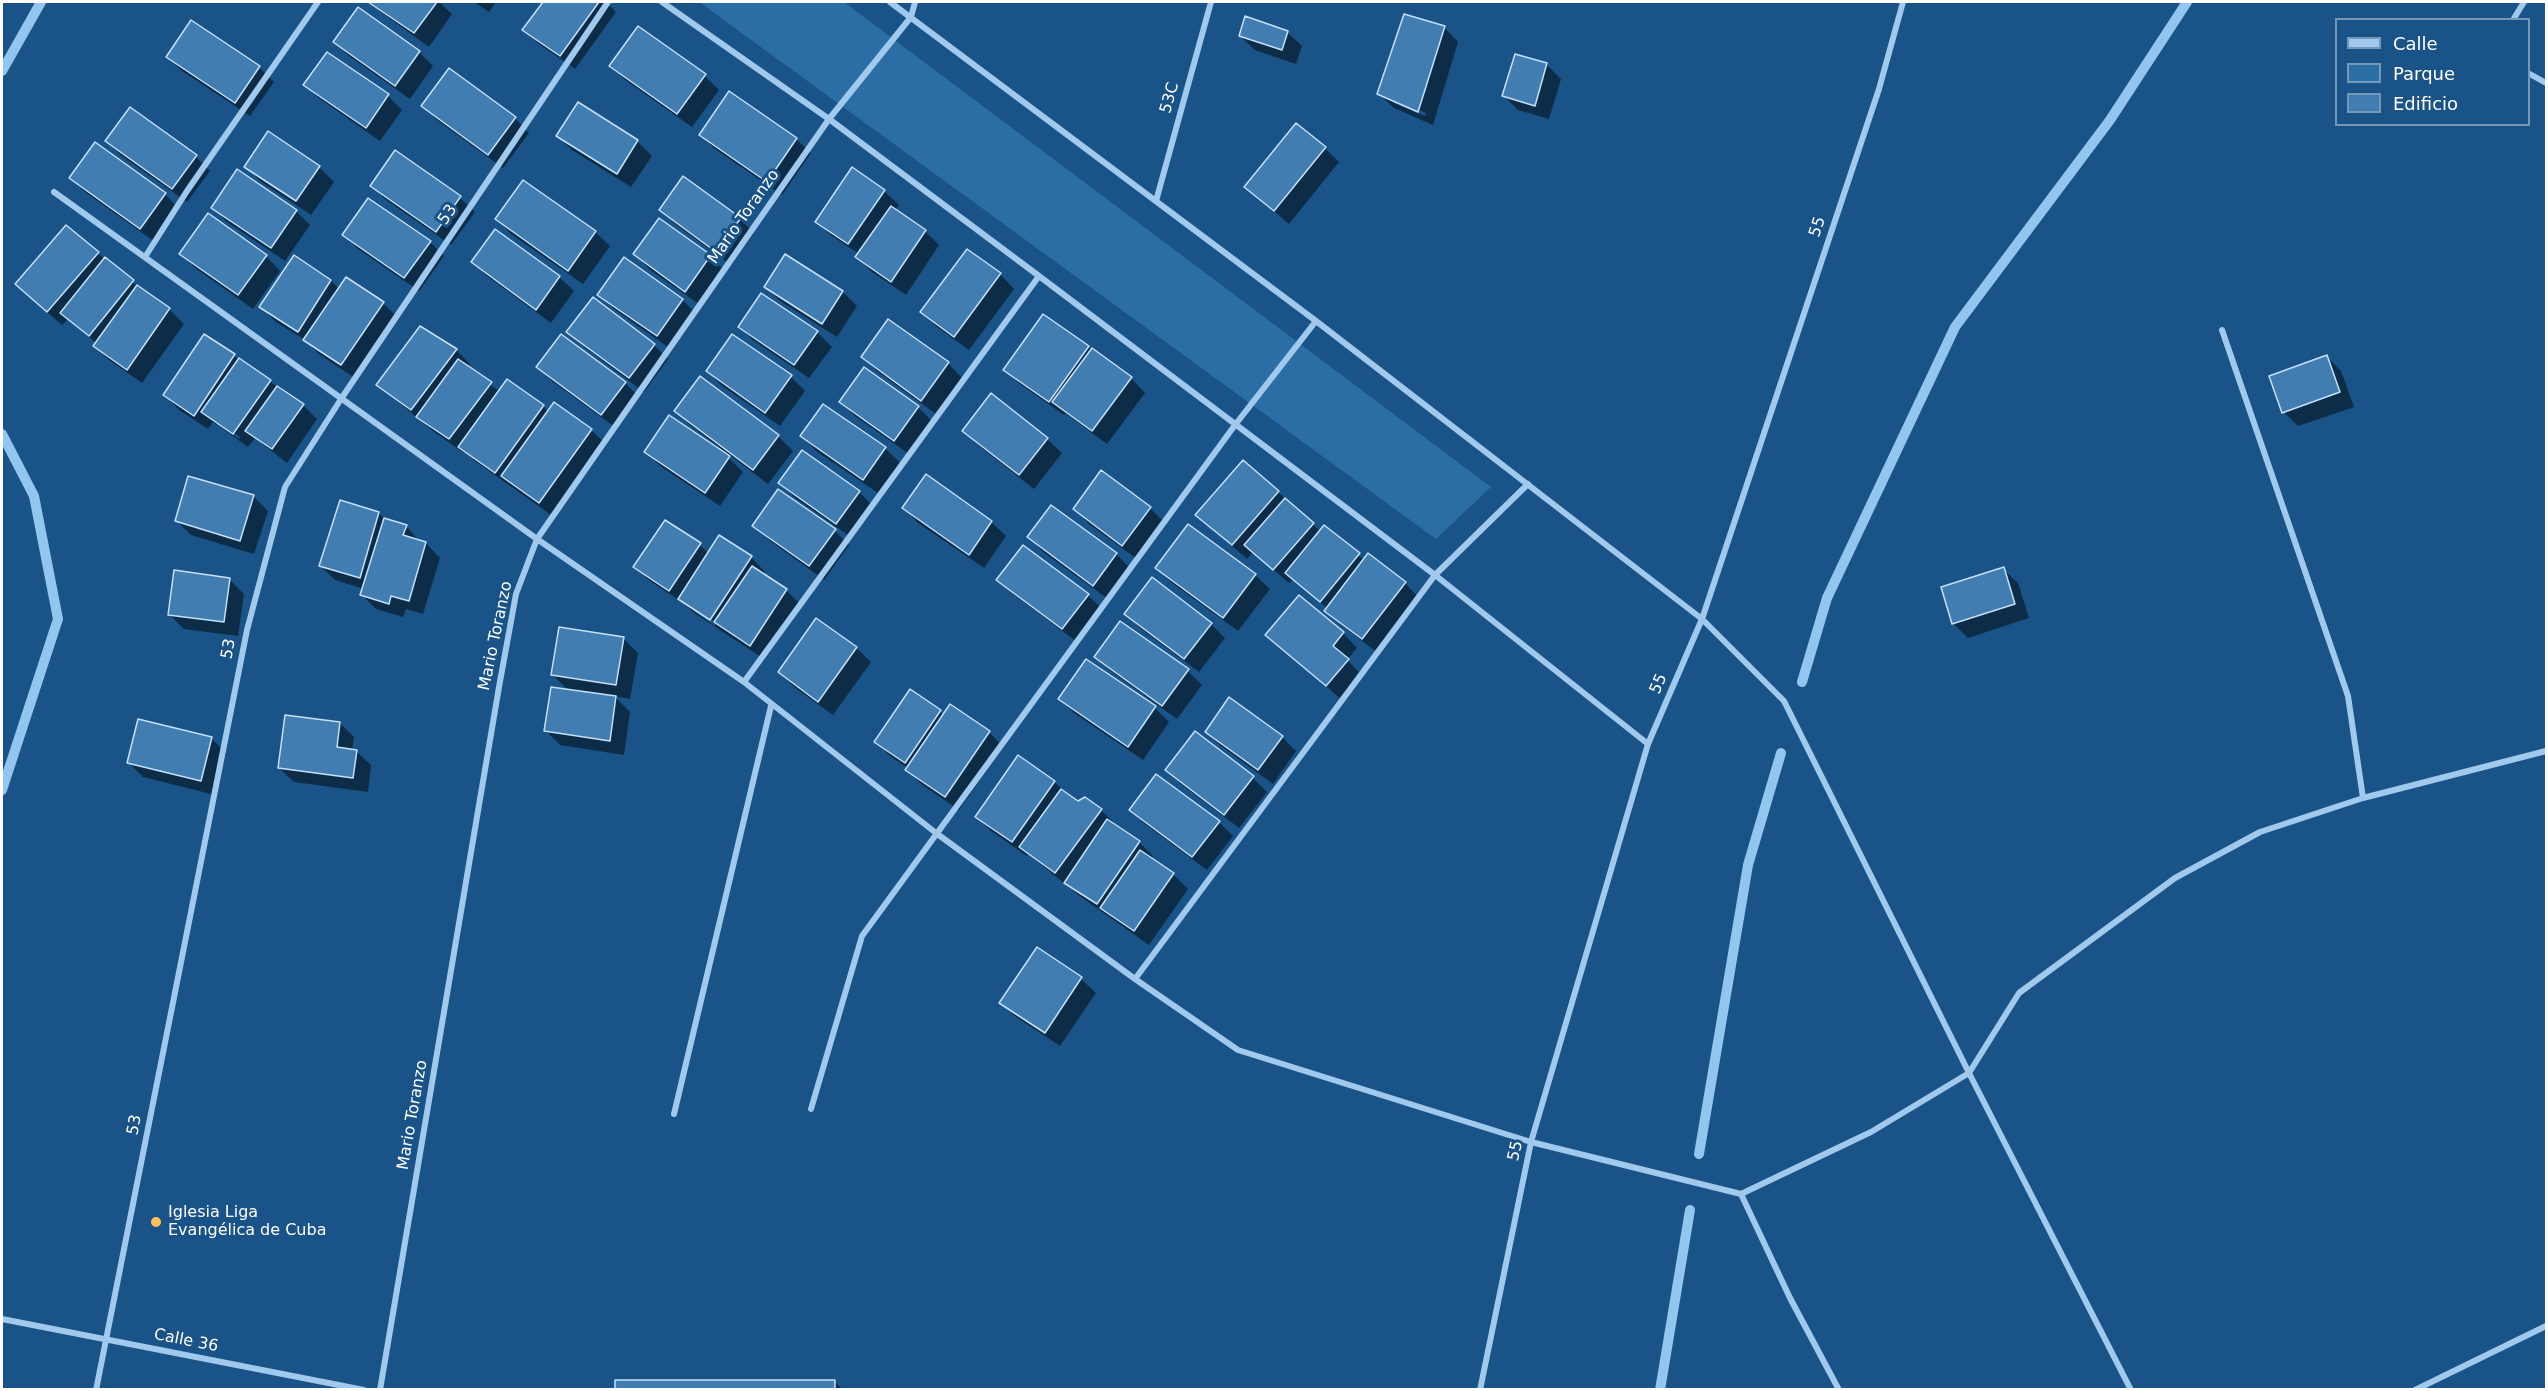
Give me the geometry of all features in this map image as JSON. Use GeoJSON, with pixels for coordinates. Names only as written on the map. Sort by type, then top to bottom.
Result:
{"type":"FeatureCollection","features":[{"type":"Feature","properties":{"kind":"street"},"geometry":{"type":"LineString","coordinates":[[145,257],[187,191],[318,2]]}},
{"type":"Feature","properties":{"kind":"street","name":"53"},"geometry":{"type":"LineString","coordinates":[[96,1389],[247,630],[285,487],[340,399],[608,2]]}},
{"type":"Feature","properties":{"kind":"street"},"geometry":{"type":"LineString","coordinates":[[662,2],[829,119],[1039,276],[1435,575],[1648,744]]}},
{"type":"Feature","properties":{"kind":"street"},"geometry":{"type":"LineString","coordinates":[[890,2],[1316,321],[1702,619],[1784,701],[1969,1072],[2132,1389]]}},
{"type":"Feature","properties":{"kind":"street","name":"Mario Toranzo"},"geometry":{"type":"LineString","coordinates":[[380,1389],[516,594],[537,539],[829,119],[911,17],[915,2]]}},
{"type":"Feature","properties":{"kind":"street","name":"53C"},"geometry":{"type":"LineString","coordinates":[[1155,201],[1211,2]]}},
{"type":"Feature","properties":{"kind":"street","name":"55"},"geometry":{"type":"LineString","coordinates":[[1480,1389],[1531,1142],[1648,744],[1702,619],[1878,89],[1903,2]]}},
{"type":"Feature","properties":{"kind":"street"},"geometry":{"type":"LineString","coordinates":[[2514,18],[2524,2]]}},
{"type":"Feature","properties":{"kind":"street"},"geometry":{"type":"LineString","coordinates":[[2530,74],[2547,83]]}},
{"type":"Feature","properties":{"kind":"street"},"geometry":{"type":"LineString","coordinates":[[54,192],[537,539],[744,682],[771,706],[936,833],[1135,979],[1238,1050],[1531,1142],[1741,1194],[1871,1132],[1969,1072],[2019,993],[2175,878],[2260,832],[2363,798],[2547,751]]}},
{"type":"Feature","properties":{"kind":"street"},"geometry":{"type":"LineString","coordinates":[[744,682],[1039,276]]}},
{"type":"Feature","properties":{"kind":"street"},"geometry":{"type":"LineString","coordinates":[[812,1109],[862,936],[1235,425],[1316,321]]}},
{"type":"Feature","properties":{"kind":"street"},"geometry":{"type":"LineString","coordinates":[[2222,330],[2348,696],[2363,798]]}},
{"type":"Feature","properties":{"kind":"street"},"geometry":{"type":"LineString","coordinates":[[1135,979],[1435,575],[1528,484]]}},
{"type":"Feature","properties":{"kind":"street"},"geometry":{"type":"LineString","coordinates":[[674,1114],[771,706]]}},
{"type":"Feature","properties":{"kind":"street"},"geometry":{"type":"LineString","coordinates":[[1741,1194],[1790,1298],[1839,1389]]}},
{"type":"Feature","properties":{"kind":"street","name":"Calle 36"},"geometry":{"type":"LineString","coordinates":[[2,1319],[364,1389]]}},
{"type":"Feature","properties":{"kind":"street"},"geometry":{"type":"LineString","coordinates":[[2415,1389],[2547,1326]]}},
{"type":"Feature","properties":{"kind":"street"},"geometry":{"type":"LineString","coordinates":[[2432,1381],[2436,1389]]}},
{"type":"Feature","properties":{"kind":"green space"},"geometry":{"type":"Polygon","coordinates":[[[699,2],[844,2],[1491,487],[1436,539],[699,2]]]}},
{"type":"Feature","properties":{"kind":"building"},"geometry":{"type":"Polygon","coordinates":[[[368,2],[437,2],[414,33],[368,2]]]}},
{"type":"Feature","properties":{"kind":"building"},"geometry":{"type":"Polygon","coordinates":[[[543,2],[599,2],[560,56],[522,30],[543,2]]]}},
{"type":"Feature","properties":{"kind":"building"},"geometry":{"type":"Polygon","coordinates":[[[358,7],[420,51],[395,86],[333,42],[358,7]]]}},
{"type":"Feature","properties":{"kind":"building"},"geometry":{"type":"Polygon","coordinates":[[[1404,14],[1445,26],[1418,112],[1377,94],[1404,14]]]}},
{"type":"Feature","properties":{"kind":"building"},"geometry":{"type":"Polygon","coordinates":[[[1245,16],[1288,31],[1282,50],[1239,36],[1245,16]]]}},
{"type":"Feature","properties":{"kind":"building"},"geometry":{"type":"Polygon","coordinates":[[[191,20],[260,66],[235,103],[166,57],[191,20]]]}},
{"type":"Feature","properties":{"kind":"building"},"geometry":{"type":"Polygon","coordinates":[[[638,26],[706,74],[677,114],[609,66],[638,26]]]}},
{"type":"Feature","properties":{"kind":"building"},"geometry":{"type":"Polygon","coordinates":[[[327,52],[389,94],[366,128],[303,85],[327,52]]]}},
{"type":"Feature","properties":{"kind":"building"},"geometry":{"type":"Polygon","coordinates":[[[1515,54],[1547,63],[1535,106],[1502,96],[1515,54]]]}},
{"type":"Feature","properties":{"kind":"building"},"geometry":{"type":"Polygon","coordinates":[[[449,68],[516,117],[488,155],[421,106],[449,68]]]}},
{"type":"Feature","properties":{"kind":"building"},"geometry":{"type":"Polygon","coordinates":[[[729,91],[797,138],[767,182],[699,135],[729,91]]]}},
{"type":"Feature","properties":{"kind":"building"},"geometry":{"type":"Polygon","coordinates":[[[578,102],[638,140],[617,174],[556,136],[578,102]]]}},
{"type":"Feature","properties":{"kind":"building"},"geometry":{"type":"Polygon","coordinates":[[[130,107],[197,155],[172,189],[105,141],[130,107]]]}},
{"type":"Feature","properties":{"kind":"building"},"geometry":{"type":"Polygon","coordinates":[[[1296,123],[1326,147],[1274,211],[1244,187],[1296,123]]]}},
{"type":"Feature","properties":{"kind":"building"},"geometry":{"type":"Polygon","coordinates":[[[268,131],[320,166],[296,201],[244,167],[268,131]]]}},
{"type":"Feature","properties":{"kind":"building"},"geometry":{"type":"Polygon","coordinates":[[[95,142],[166,193],[140,229],[69,178],[95,142]]]}},
{"type":"Feature","properties":{"kind":"building"},"geometry":{"type":"Polygon","coordinates":[[[395,150],[461,196],[436,232],[370,186],[395,150]]]}},
{"type":"Feature","properties":{"kind":"building"},"geometry":{"type":"Polygon","coordinates":[[[852,167],[885,190],[848,244],[815,222],[852,167]]]}},
{"type":"Feature","properties":{"kind":"building"},"geometry":{"type":"Polygon","coordinates":[[[237,169],[297,210],[271,248],[211,208],[237,169]]]}},
{"type":"Feature","properties":{"kind":"building"},"geometry":{"type":"Polygon","coordinates":[[[683,176],[741,218],[716,252],[659,210],[683,176]]]}},
{"type":"Feature","properties":{"kind":"building"},"geometry":{"type":"Polygon","coordinates":[[[523,180],[596,231],[568,271],[495,219],[523,180]]]}},
{"type":"Feature","properties":{"kind":"building"},"geometry":{"type":"Polygon","coordinates":[[[368,198],[431,241],[404,278],[342,235],[368,198]]]}},
{"type":"Feature","properties":{"kind":"building"},"geometry":{"type":"Polygon","coordinates":[[[891,206],[926,230],[891,282],[855,257],[891,206]]]}},
{"type":"Feature","properties":{"kind":"building"},"geometry":{"type":"Polygon","coordinates":[[[208,213],[267,255],[238,295],[179,254],[208,213]]]}},
{"type":"Feature","properties":{"kind":"building"},"geometry":{"type":"Polygon","coordinates":[[[659,218],[711,255],[685,292],[633,254],[659,218]]]}},
{"type":"Feature","properties":{"kind":"building"},"geometry":{"type":"Polygon","coordinates":[[[66,225],[99,252],[47,312],[15,284],[66,225]]]}},
{"type":"Feature","properties":{"kind":"building"},"geometry":{"type":"Polygon","coordinates":[[[495,229],[560,276],[536,310],[471,262],[495,229]]]}},
{"type":"Feature","properties":{"kind":"building"},"geometry":{"type":"Polygon","coordinates":[[[967,249],[1001,273],[954,337],[920,312],[967,249]]]}},
{"type":"Feature","properties":{"kind":"building"},"geometry":{"type":"Polygon","coordinates":[[[785,254],[843,291],[822,324],[764,287],[785,254]]]}},
{"type":"Feature","properties":{"kind":"building"},"geometry":{"type":"Polygon","coordinates":[[[294,255],[331,280],[298,332],[259,307],[294,255]]]}},
{"type":"Feature","properties":{"kind":"building"},"geometry":{"type":"Polygon","coordinates":[[[105,257],[134,280],[89,336],[60,313],[105,257]]]}},
{"type":"Feature","properties":{"kind":"building"},"geometry":{"type":"Polygon","coordinates":[[[624,257],[683,299],[657,336],[597,295],[624,257]]]}},
{"type":"Feature","properties":{"kind":"building"},"geometry":{"type":"Polygon","coordinates":[[[346,277],[384,302],[341,365],[303,340],[346,277]]]}},
{"type":"Feature","properties":{"kind":"building"},"geometry":{"type":"Polygon","coordinates":[[[137,285],[170,308],[127,370],[93,346],[137,285]]]}},
{"type":"Feature","properties":{"kind":"building"},"geometry":{"type":"Polygon","coordinates":[[[761,293],[818,331],[794,365],[738,327],[761,293]]]}},
{"type":"Feature","properties":{"kind":"building"},"geometry":{"type":"Polygon","coordinates":[[[593,297],[655,344],[629,378],[566,332],[593,297]]]}},
{"type":"Feature","properties":{"kind":"building"},"geometry":{"type":"Polygon","coordinates":[[[1043,314],[1089,346],[1049,402],[1003,370],[1043,314]]]}},
{"type":"Feature","properties":{"kind":"building"},"geometry":{"type":"Polygon","coordinates":[[[888,319],[949,362],[921,401],[861,357],[888,319]]]}},
{"type":"Feature","properties":{"kind":"building"},"geometry":{"type":"Polygon","coordinates":[[[420,326],[457,349],[411,410],[376,385],[420,326]]]}},
{"type":"Feature","properties":{"kind":"building"},"geometry":{"type":"Polygon","coordinates":[[[204,334],[235,354],[194,416],[163,395],[204,334]]]}},
{"type":"Feature","properties":{"kind":"building"},"geometry":{"type":"Polygon","coordinates":[[[561,334],[626,382],[601,415],[536,367],[561,334]]]}},
{"type":"Feature","properties":{"kind":"building"},"geometry":{"type":"Polygon","coordinates":[[[732,334],[792,375],[765,413],[706,371],[732,334]]]}},
{"type":"Feature","properties":{"kind":"building"},"geometry":{"type":"Polygon","coordinates":[[[1092,348],[1132,377],[1092,431],[1052,402],[1092,348]]]}},
{"type":"Feature","properties":{"kind":"building"},"geometry":{"type":"Polygon","coordinates":[[[2327,355],[2340,392],[2282,413],[2269,376],[2327,355]]]}},
{"type":"Feature","properties":{"kind":"building"},"geometry":{"type":"Polygon","coordinates":[[[239,358],[271,380],[233,434],[201,412],[239,358]]]}},
{"type":"Feature","properties":{"kind":"building"},"geometry":{"type":"Polygon","coordinates":[[[458,359],[492,382],[449,439],[416,417],[458,359]]]}},
{"type":"Feature","properties":{"kind":"building"},"geometry":{"type":"Polygon","coordinates":[[[864,367],[919,406],[894,441],[839,402],[864,367]]]}},
{"type":"Feature","properties":{"kind":"building"},"geometry":{"type":"Polygon","coordinates":[[[700,376],[779,435],[753,470],[674,411],[700,376]]]}},
{"type":"Feature","properties":{"kind":"building"},"geometry":{"type":"Polygon","coordinates":[[[507,379],[544,405],[495,473],[458,447],[507,379]]]}},
{"type":"Feature","properties":{"kind":"building"},"geometry":{"type":"Polygon","coordinates":[[[277,386],[304,404],[272,449],[245,431],[277,386]]]}},
{"type":"Feature","properties":{"kind":"building"},"geometry":{"type":"Polygon","coordinates":[[[991,393],[1048,438],[1019,475],[962,431],[991,393]]]}},
{"type":"Feature","properties":{"kind":"building"},"geometry":{"type":"Polygon","coordinates":[[[554,402],[592,429],[539,503],[501,476],[554,402]]]}},
{"type":"Feature","properties":{"kind":"building"},"geometry":{"type":"Polygon","coordinates":[[[823,404],[886,447],[863,480],[800,436],[823,404]]]}},
{"type":"Feature","properties":{"kind":"building"},"geometry":{"type":"Polygon","coordinates":[[[669,415],[730,456],[705,493],[644,452],[669,415]]]}},
{"type":"Feature","properties":{"kind":"building"},"geometry":{"type":"Polygon","coordinates":[[[802,450],[860,491],[836,524],[778,483],[802,450]]]}},
{"type":"Feature","properties":{"kind":"building"},"geometry":{"type":"Polygon","coordinates":[[[1243,460],[1279,491],[1232,545],[1195,515],[1243,460]]]}},
{"type":"Feature","properties":{"kind":"building"},"geometry":{"type":"Polygon","coordinates":[[[1101,470],[1151,507],[1122,546],[1073,509],[1101,470]]]}},
{"type":"Feature","properties":{"kind":"building"},"geometry":{"type":"Polygon","coordinates":[[[926,474],[992,521],[969,555],[902,508],[926,474]]]}},
{"type":"Feature","properties":{"kind":"building"},"geometry":{"type":"Polygon","coordinates":[[[188,476],[254,495],[240,541],[175,521],[188,476]]]}},
{"type":"Feature","properties":{"kind":"building"},"geometry":{"type":"Polygon","coordinates":[[[778,489],[836,529],[809,566],[752,526],[778,489]]]}},
{"type":"Feature","properties":{"kind":"building"},"geometry":{"type":"Polygon","coordinates":[[[1285,498],[1314,523],[1273,570],[1244,545],[1285,498]]]}},
{"type":"Feature","properties":{"kind":"building"},"geometry":{"type":"Polygon","coordinates":[[[340,500],[379,512],[360,578],[319,566],[340,500]]]}},
{"type":"Feature","properties":{"kind":"building"},"geometry":{"type":"Polygon","coordinates":[[[1051,505],[1117,553],[1093,586],[1027,537],[1051,505]]]}},
{"type":"Feature","properties":{"kind":"building"},"geometry":{"type":"Polygon","coordinates":[[[384,518],[407,525],[403,535],[426,542],[409,601],[391,596],[389,604],[360,595],[384,518]]]}},
{"type":"Feature","properties":{"kind":"building"},"geometry":{"type":"Polygon","coordinates":[[[665,520],[701,543],[669,591],[633,567],[665,520]]]}},
{"type":"Feature","properties":{"kind":"building"},"geometry":{"type":"Polygon","coordinates":[[[1188,524],[1256,574],[1223,618],[1155,568],[1188,524]]]}},
{"type":"Feature","properties":{"kind":"building"},"geometry":{"type":"Polygon","coordinates":[[[1324,525],[1360,553],[1320,602],[1285,573],[1324,525]]]}},
{"type":"Feature","properties":{"kind":"building"},"geometry":{"type":"Polygon","coordinates":[[[719,535],[752,556],[710,620],[678,599],[719,535]]]}},
{"type":"Feature","properties":{"kind":"building"},"geometry":{"type":"Polygon","coordinates":[[[1023,545],[1089,594],[1062,629],[996,580],[1023,545]]]}},
{"type":"Feature","properties":{"kind":"building"},"geometry":{"type":"Polygon","coordinates":[[[1368,553],[1406,582],[1362,639],[1324,611],[1368,553]]]}},
{"type":"Feature","properties":{"kind":"building"},"geometry":{"type":"Polygon","coordinates":[[[752,566],[787,589],[750,646],[714,622],[752,566]]]}},
{"type":"Feature","properties":{"kind":"building"},"geometry":{"type":"Polygon","coordinates":[[[2004,567],[2015,604],[1952,624],[1941,587],[2004,567]]]}},
{"type":"Feature","properties":{"kind":"building"},"geometry":{"type":"Polygon","coordinates":[[[174,570],[230,578],[224,622],[168,615],[174,570]]]}},
{"type":"Feature","properties":{"kind":"building"},"geometry":{"type":"Polygon","coordinates":[[[1152,577],[1212,623],[1184,659],[1124,614],[1152,577]]]}},
{"type":"Feature","properties":{"kind":"building"},"geometry":{"type":"Polygon","coordinates":[[[1299,595],[1344,632],[1333,646],[1349,659],[1326,686],[1265,635],[1299,595]]]}},
{"type":"Feature","properties":{"kind":"building"},"geometry":{"type":"Polygon","coordinates":[[[816,618],[857,647],[818,702],[778,672],[816,618]]]}},
{"type":"Feature","properties":{"kind":"building"},"geometry":{"type":"Polygon","coordinates":[[[1120,621],[1189,669],[1162,706],[1094,657],[1120,621]]]}},
{"type":"Feature","properties":{"kind":"building"},"geometry":{"type":"Polygon","coordinates":[[[559,627],[624,637],[616,685],[551,675],[559,627]]]}},
{"type":"Feature","properties":{"kind":"building"},"geometry":{"type":"Polygon","coordinates":[[[1086,659],[1156,706],[1128,747],[1058,699],[1086,659]]]}},
{"type":"Feature","properties":{"kind":"building"},"geometry":{"type":"Polygon","coordinates":[[[551,687],[616,696],[610,741],[544,731],[551,687]]]}},
{"type":"Feature","properties":{"kind":"building"},"geometry":{"type":"Polygon","coordinates":[[[910,689],[941,710],[905,763],[874,742],[910,689]]]}},
{"type":"Feature","properties":{"kind":"building"},"geometry":{"type":"Polygon","coordinates":[[[1229,697],[1283,736],[1258,770],[1205,732],[1229,697]]]}},
{"type":"Feature","properties":{"kind":"building"},"geometry":{"type":"Polygon","coordinates":[[[950,704],[990,731],[945,797],[905,770],[950,704]]]}},
{"type":"Feature","properties":{"kind":"building"},"geometry":{"type":"Polygon","coordinates":[[[285,715],[340,722],[337,747],[357,750],[353,778],[278,768],[285,715]]]}},
{"type":"Feature","properties":{"kind":"building"},"geometry":{"type":"Polygon","coordinates":[[[138,719],[212,737],[201,781],[127,763],[138,719]]]}},
{"type":"Feature","properties":{"kind":"building"},"geometry":{"type":"Polygon","coordinates":[[[1195,731],[1254,776],[1224,815],[1165,770],[1195,731]]]}},
{"type":"Feature","properties":{"kind":"building"},"geometry":{"type":"Polygon","coordinates":[[[1018,755],[1055,781],[1012,842],[975,817],[1018,755]]]}},
{"type":"Feature","properties":{"kind":"building"},"geometry":{"type":"Polygon","coordinates":[[[1156,774],[1220,821],[1192,857],[1129,810],[1156,774]]]}},
{"type":"Feature","properties":{"kind":"building"},"geometry":{"type":"Polygon","coordinates":[[[1061,789],[1078,801],[1085,797],[1102,809],[1055,873],[1019,847],[1061,789]]]}},
{"type":"Feature","properties":{"kind":"building"},"geometry":{"type":"Polygon","coordinates":[[[1107,819],[1140,841],[1097,904],[1064,883],[1107,819]]]}},
{"type":"Feature","properties":{"kind":"building"},"geometry":{"type":"Polygon","coordinates":[[[1140,850],[1174,873],[1134,931],[1100,908],[1140,850]]]}},
{"type":"Feature","properties":{"kind":"building"},"geometry":{"type":"Polygon","coordinates":[[[1037,947],[1082,977],[1045,1033],[999,1003],[1037,947]]]}},
{"type":"Feature","properties":{"kind":"building"},"geometry":{"type":"Polygon","coordinates":[[[615,1380],[835,1380],[835,1390],[615,1390],[615,1380]]]}},
{"type":"Feature","properties":{"kind":"waterway"},"geometry":{"type":"LineString","coordinates":[[2,71],[41,2]]}},
{"type":"Feature","properties":{"kind":"waterway"},"geometry":{"type":"LineString","coordinates":[[1802,682],[1827,598],[1955,327],[2110,120],[2187,2]]}},
{"type":"Feature","properties":{"kind":"waterway"},"geometry":{"type":"LineString","coordinates":[[2,434],[34,496],[58,619],[2,790]]}},
{"type":"Feature","properties":{"kind":"waterway"},"geometry":{"type":"LineString","coordinates":[[1699,1154],[1748,865],[1781,753]]}},
{"type":"Feature","properties":{"kind":"waterway"},"geometry":{"type":"LineString","coordinates":[[1660,1390],[1690,1210]]}},
{"type":"Feature","properties":{"kind":"place","name":"Iglesia Liga Evangélica de Cuba"},"geometry":{"type":"Point","coordinates":[156,1222]}}]}
